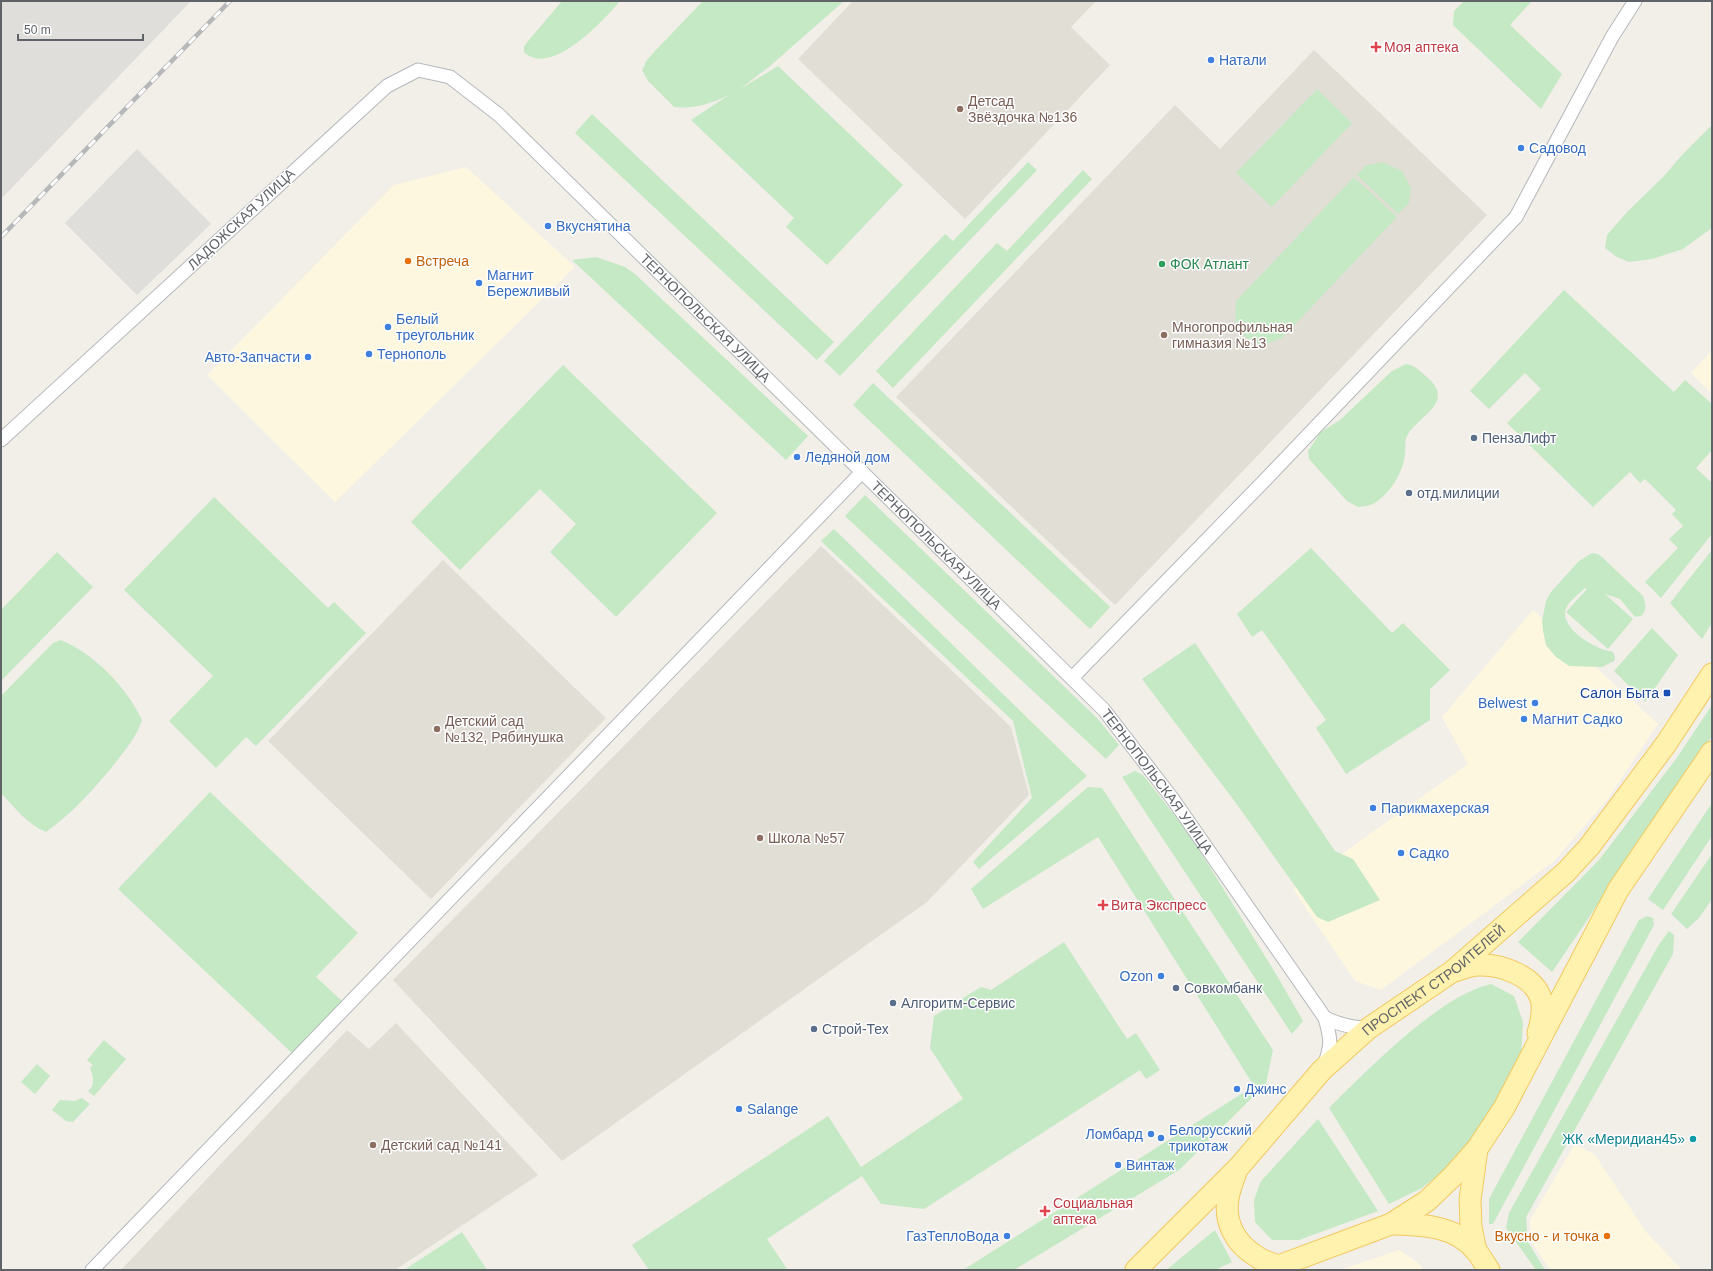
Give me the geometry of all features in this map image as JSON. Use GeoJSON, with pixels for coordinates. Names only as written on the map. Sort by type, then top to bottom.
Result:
{"type":"FeatureCollection","features":[{"type":"Feature","properties":{"kind":"main road","name":"ПРОСПЕКТ СТРОИТЕЛЕЙ"},"geometry":{"type":"LineString","coordinates":[[1136,1270],[1238,1168],[1322,1070],[1369,1028],[1453,971],[1545,892],[1566,872],[1589,847],[1666,744],[1712,674]]}},
{"type":"Feature","properties":{"kind":"main road"},"geometry":{"type":"LineString","coordinates":[[1238,1168],[1228,1199],[1228,1218],[1233,1234],[1244,1247],[1273,1268],[1392,1224],[1427,1201],[1453,1176],[1477,1149],[1504,1108],[1618,890],[1712,752]]}},
{"type":"Feature","properties":{"kind":"main road"},"geometry":{"type":"LineString","coordinates":[[1453,971],[1477,964],[1499,966],[1519,974],[1533,986],[1541,999],[1542,1017],[1532,1055]]}},
{"type":"Feature","properties":{"kind":"main road"},"geometry":{"type":"LineString","coordinates":[[1476,1251],[1471,1227],[1470,1200],[1477,1149]]}},
{"type":"Feature","properties":{"kind":"main road"},"geometry":{"type":"LineString","coordinates":[[1392,1224],[1427,1226],[1447,1231],[1464,1240],[1476,1251],[1489,1270]]}},
{"type":"Feature","properties":{"kind":"street"},"geometry":{"type":"LineString","coordinates":[[1072,678],[1258,488],[1516,217],[1612,38],[1635,1]]}},
{"type":"Feature","properties":{"kind":"street","name":"ЛАДОЖСКАЯ УЛИЦА"},"geometry":{"type":"LineString","coordinates":[[1,440],[387,86],[418,70],[450,77],[499,116]]}},
{"type":"Feature","properties":{"kind":"street","name":"ТЕРНОПОЛЬСКАЯ УЛИЦА"},"geometry":{"type":"LineString","coordinates":[[499,116],[1104,710],[1172,798],[1325,1018],[1330,1033],[1330,1048],[1322,1070]]}},
{"type":"Feature","properties":{"kind":"street"},"geometry":{"type":"LineString","coordinates":[[92,1270],[862,472]]}},
{"type":"Feature","properties":{"kind":"street"},"geometry":{"type":"LineString","coordinates":[[1325,1018],[1340,1025],[1353,1028],[1369,1028]]}},
{"type":"Feature","properties":{"kind":"shaded area"},"geometry":{"type":"Polygon","coordinates":[[[1,1],[191,1],[1,199],[1,1]]]}},
{"type":"Feature","properties":{"kind":"shaded area","name":"Детсад Звёздочка №136"},"geometry":{"type":"Polygon","coordinates":[[[853,1],[1096,1],[1071,27],[1110,65],[965,219],[798,59],[853,1]]]}},
{"type":"Feature","properties":{"kind":"shaded area","name":"Многопрофильная гимназия №13"},"geometry":{"type":"Polygon","coordinates":[[[1314,50],[1487,215],[1115,605],[896,397],[1175,105],[1220,149],[1314,50]]]}},
{"type":"Feature","properties":{"kind":"shaded area"},"geometry":{"type":"Polygon","coordinates":[[[137,149],[211,224],[137,295],[65,223],[137,149]]]}},
{"type":"Feature","properties":{"kind":"shaded area"},"geometry":{"type":"Polygon","coordinates":[[[466,167],[575,267],[335,502],[207,375],[394,185],[466,167]]]}},
{"type":"Feature","properties":{"kind":"shaded area"},"geometry":{"type":"Polygon","coordinates":[[[1712,350],[1712,394],[1691,373],[1712,350]]]}},
{"type":"Feature","properties":{"kind":"shaded area","name":"Школа №57"},"geometry":{"type":"Polygon","coordinates":[[[821,546],[1011,727],[1029,795],[927,902],[562,1161],[393,980],[821,546]]]}},
{"type":"Feature","properties":{"kind":"shaded area","name":"Детский сад №132, Рябинушка"},"geometry":{"type":"Polygon","coordinates":[[[443,560],[606,718],[431,899],[268,741],[443,560]]]}},
{"type":"Feature","properties":{"kind":"shaded area"},"geometry":{"type":"Polygon","coordinates":[[[1533,610],[1658,724],[1606,801],[1554,861],[1381,990],[1355,981],[1293,889],[1468,764],[1442,717],[1533,610]]]}},
{"type":"Feature","properties":{"kind":"shaded area","name":"Детский сад №141"},"geometry":{"type":"Polygon","coordinates":[[[396,1023],[538,1175],[395,1270],[121,1270],[347,1030],[369,1049],[396,1023]]]}},
{"type":"Feature","properties":{"kind":"shaded area"},"geometry":{"type":"Polygon","coordinates":[[[1575,1144],[1595,1155],[1646,1232],[1682,1270],[1550,1270],[1531,1241],[1530,1220],[1575,1144]]]}},
{"type":"Feature","properties":{"kind":"shaded area"},"geometry":{"type":"Polygon","coordinates":[[[1399,1250],[1417,1262],[1424,1270],[1340,1270],[1399,1250]]]}},
{"type":"Feature","properties":{"kind":"green space"},"geometry":{"type":"Polygon","coordinates":[[[562,1],[620,1],[589,33],[562,53],[548,58],[535,58],[524,52],[524,46],[562,1]]]}},
{"type":"Feature","properties":{"kind":"green space"},"geometry":{"type":"Polygon","coordinates":[[[703,1],[844,1],[770,66],[740,89],[778,66],[903,185],[827,265],[786,227],[794,218],[691,120],[729,95],[702,105],[674,107],[648,81],[642,70],[647,60],[654,52],[703,1]]]}},
{"type":"Feature","properties":{"kind":"green space"},"geometry":{"type":"Polygon","coordinates":[[[1464,1],[1532,1],[1510,25],[1562,74],[1541,109],[1453,25],[1454,11],[1464,1]]]}},
{"type":"Feature","properties":{"kind":"green space"},"geometry":{"type":"Polygon","coordinates":[[[1317,89],[1352,123],[1272,207],[1236,173],[1317,89]]]}},
{"type":"Feature","properties":{"kind":"green space"},"geometry":{"type":"Polygon","coordinates":[[[592,114],[834,342],[817,360],[575,133],[592,114]]]}},
{"type":"Feature","properties":{"kind":"green space"},"geometry":{"type":"Polygon","coordinates":[[[1712,125],[1712,228],[1683,249],[1652,259],[1629,262],[1617,257],[1605,248],[1607,235],[1628,211],[1663,177],[1682,155],[1712,125]]]}},
{"type":"Feature","properties":{"kind":"green space"},"geometry":{"type":"Polygon","coordinates":[[[1028,162],[1037,170],[840,376],[824,361],[945,234],[953,241],[1028,162]]]}},
{"type":"Feature","properties":{"kind":"green space"},"geometry":{"type":"Polygon","coordinates":[[[1382,162],[1402,171],[1411,188],[1409,203],[1398,214],[1357,175],[1365,166],[1382,162]]]}},
{"type":"Feature","properties":{"kind":"green space"},"geometry":{"type":"Polygon","coordinates":[[[1083,170],[1092,179],[893,388],[876,371],[997,243],[1007,251],[1083,170]]]}},
{"type":"Feature","properties":{"kind":"green space"},"geometry":{"type":"Polygon","coordinates":[[[1354,177],[1397,217],[1282,338],[1259,346],[1245,337],[1238,328],[1235,318],[1236,301],[1354,177]]]}},
{"type":"Feature","properties":{"kind":"green space"},"geometry":{"type":"Polygon","coordinates":[[[596,257],[625,267],[635,274],[808,436],[786,460],[572,260],[596,257]]]}},
{"type":"Feature","properties":{"kind":"green space"},"geometry":{"type":"Polygon","coordinates":[[[1564,290],[1674,392],[1685,380],[1712,404],[1712,450],[1696,468],[1712,483],[1712,534],[1661,598],[1645,582],[1678,548],[1669,539],[1683,526],[1672,514],[1676,510],[1645,479],[1640,483],[1630,472],[1593,507],[1507,423],[1541,389],[1525,373],[1489,409],[1470,391],[1564,290]]]}},
{"type":"Feature","properties":{"kind":"green space"},"geometry":{"type":"Polygon","coordinates":[[[1406,364],[1418,369],[1428,378],[1438,394],[1437,401],[1433,408],[1413,427],[1408,434],[1402,468],[1390,489],[1373,504],[1358,507],[1347,501],[1309,459],[1308,451],[1321,432],[1340,420],[1392,371],[1406,364]]]}},
{"type":"Feature","properties":{"kind":"green space"},"geometry":{"type":"Polygon","coordinates":[[[563,365],[717,513],[616,617],[550,552],[576,524],[540,489],[460,570],[411,522],[563,365]]]}},
{"type":"Feature","properties":{"kind":"green space"},"geometry":{"type":"Polygon","coordinates":[[[873,383],[1110,607],[1090,629],[853,405],[873,383]]]}},
{"type":"Feature","properties":{"kind":"green space"},"geometry":{"type":"Polygon","coordinates":[[[865,495],[1098,719],[1119,745],[1106,759],[845,516],[865,495]]]}},
{"type":"Feature","properties":{"kind":"green space"},"geometry":{"type":"Polygon","coordinates":[[[214,497],[328,608],[334,602],[366,633],[256,746],[246,737],[216,768],[169,721],[213,676],[124,590],[214,497]]]}},
{"type":"Feature","properties":{"kind":"green space"},"geometry":{"type":"Polygon","coordinates":[[[834,529],[1087,776],[979,869],[973,862],[1032,798],[1013,721],[821,541],[834,529]]]}},
{"type":"Feature","properties":{"kind":"green space"},"geometry":{"type":"Polygon","coordinates":[[[1311,548],[1392,633],[1403,623],[1450,670],[1430,689],[1430,720],[1346,774],[1316,728],[1326,720],[1262,630],[1252,637],[1237,614],[1311,548]]]}},
{"type":"Feature","properties":{"kind":"green space"},"geometry":{"type":"Polygon","coordinates":[[[1712,550],[1712,623],[1702,639],[1670,603],[1712,550]]]}},
{"type":"Feature","properties":{"kind":"green space"},"geometry":{"type":"Polygon","coordinates":[[[57,552],[93,587],[1,681],[1,610],[57,552]]]}},
{"type":"Feature","properties":{"kind":"green space"},"geometry":{"type":"Polygon","coordinates":[[[1592,553],[1598,554],[1603,558],[1643,596],[1645,609],[1641,616],[1635,617],[1620,599],[1605,594],[1633,619],[1608,649],[1566,612],[1587,589],[1585,588],[1573,599],[1566,609],[1565,612],[1566,619],[1569,626],[1582,638],[1598,648],[1613,652],[1615,657],[1614,661],[1602,667],[1569,666],[1556,657],[1546,645],[1542,621],[1546,601],[1551,592],[1579,561],[1592,553]]]}},
{"type":"Feature","properties":{"kind":"green space"},"geometry":{"type":"Polygon","coordinates":[[[1652,628],[1678,655],[1645,702],[1614,671],[1652,628]]]}},
{"type":"Feature","properties":{"kind":"green space"},"geometry":{"type":"Polygon","coordinates":[[[61,640],[86,654],[108,673],[127,695],[142,720],[131,742],[100,781],[75,808],[46,832],[39,829],[27,820],[1,793],[1,696],[53,643],[61,640]]]}},
{"type":"Feature","properties":{"kind":"green space"},"geometry":{"type":"Polygon","coordinates":[[[1195,643],[1335,851],[1353,859],[1380,900],[1328,922],[1317,917],[1236,803],[1142,679],[1195,643]]]}},
{"type":"Feature","properties":{"kind":"green space"},"geometry":{"type":"Polygon","coordinates":[[[1712,705],[1712,736],[1552,972],[1518,942],[1599,860],[1676,759],[1712,705]]]}},
{"type":"Feature","properties":{"kind":"green space"},"geometry":{"type":"Polygon","coordinates":[[[1135,771],[1143,775],[1190,835],[1276,974],[1303,1021],[1292,1034],[1122,777],[1135,771]]]}},
{"type":"Feature","properties":{"kind":"green space"},"geometry":{"type":"Polygon","coordinates":[[[1088,787],[1102,788],[1273,1050],[1266,1084],[1179,1170],[1014,1270],[963,1270],[1254,1086],[1098,837],[983,909],[971,889],[1088,787]]]}},
{"type":"Feature","properties":{"kind":"green space"},"geometry":{"type":"Polygon","coordinates":[[[210,792],[358,933],[316,977],[343,1002],[293,1054],[118,889],[210,792]]]}},
{"type":"Feature","properties":{"kind":"green space"},"geometry":{"type":"Polygon","coordinates":[[[1712,803],[1712,836],[1663,910],[1648,899],[1712,803]]]}},
{"type":"Feature","properties":{"kind":"green space"},"geometry":{"type":"Polygon","coordinates":[[[1712,854],[1712,899],[1699,918],[1687,929],[1671,914],[1712,854]]]}},
{"type":"Feature","properties":{"kind":"green space"},"geometry":{"type":"Polygon","coordinates":[[[1647,916],[1653,918],[1654,925],[1493,1224],[1489,1224],[1489,1199],[1639,920],[1647,916]]]}},
{"type":"Feature","properties":{"kind":"green space"},"geometry":{"type":"Polygon","coordinates":[[[1669,931],[1674,935],[1673,954],[1526,1217],[1528,1242],[1545,1270],[1536,1270],[1506,1228],[1509,1213],[1658,946],[1669,931]]]}},
{"type":"Feature","properties":{"kind":"green space"},"geometry":{"type":"Polygon","coordinates":[[[1064,942],[1127,1039],[1136,1033],[1160,1070],[1146,1079],[1140,1070],[924,1209],[881,1204],[862,1176],[767,1239],[787,1269],[785,1270],[649,1270],[632,1245],[828,1116],[861,1167],[963,1099],[930,1048],[934,1016],[981,987],[991,990],[1064,942]]]}},
{"type":"Feature","properties":{"kind":"green space"},"geometry":{"type":"Polygon","coordinates":[[[1491,984],[1514,996],[1523,1022],[1521,1056],[1476,1137],[1452,1164],[1422,1188],[1389,1204],[1329,1108],[1390,1049],[1429,1017],[1466,993],[1491,984]]]}},
{"type":"Feature","properties":{"kind":"green space"},"geometry":{"type":"Polygon","coordinates":[[[104,1040],[126,1059],[94,1096],[88,1091],[91,1089],[93,1083],[90,1068],[93,1065],[87,1060],[104,1040]]]}},
{"type":"Feature","properties":{"kind":"green space"},"geometry":{"type":"Polygon","coordinates":[[[37,1064],[50,1076],[35,1094],[21,1082],[37,1064]]]}},
{"type":"Feature","properties":{"kind":"green space"},"geometry":{"type":"Polygon","coordinates":[[[82,1098],[90,1104],[73,1122],[66,1121],[52,1110],[60,1100],[75,1101],[82,1098]]]}},
{"type":"Feature","properties":{"kind":"green space"},"geometry":{"type":"Polygon","coordinates":[[[1318,1119],[1378,1211],[1299,1240],[1272,1240],[1255,1222],[1254,1200],[1261,1181],[1318,1119]]]}},
{"type":"Feature","properties":{"kind":"green space"},"geometry":{"type":"Polygon","coordinates":[[[1215,1230],[1232,1262],[1215,1270],[1166,1270],[1215,1230]]]}},
{"type":"Feature","properties":{"kind":"green space"},"geometry":{"type":"Polygon","coordinates":[[[462,1232],[487,1270],[404,1270],[462,1232]]]}},
{"type":"Feature","properties":{"kind":"railway"},"geometry":{"type":"LineString","coordinates":[[1,237],[230,1]]}},
{"type":"Feature","properties":{"kind":"place","name":"Моя аптека"},"geometry":{"type":"Point","coordinates":[1376,47]}},
{"type":"Feature","properties":{"kind":"place","name":"Натали"},"geometry":{"type":"Point","coordinates":[1211,60]}},
{"type":"Feature","properties":{"kind":"place","name":"Детсад Звёздочка №136"},"geometry":{"type":"Point","coordinates":[960,109]}},
{"type":"Feature","properties":{"kind":"place","name":"Садовод"},"geometry":{"type":"Point","coordinates":[1521,148]}},
{"type":"Feature","properties":{"kind":"place","name":"Вкуснятина"},"geometry":{"type":"Point","coordinates":[548,226]}},
{"type":"Feature","properties":{"kind":"place","name":"Встреча"},"geometry":{"type":"Point","coordinates":[408,261]}},
{"type":"Feature","properties":{"kind":"place","name":"ФОК Атлант"},"geometry":{"type":"Point","coordinates":[1162,264]}},
{"type":"Feature","properties":{"kind":"place","name":"Магнит Бережливый"},"geometry":{"type":"Point","coordinates":[479,283]}},
{"type":"Feature","properties":{"kind":"place","name":"Белый треугольник"},"geometry":{"type":"Point","coordinates":[388,327]}},
{"type":"Feature","properties":{"kind":"place","name":"Многопрофильная гимназия №13"},"geometry":{"type":"Point","coordinates":[1164,335]}},
{"type":"Feature","properties":{"kind":"place","name":"Тернополь"},"geometry":{"type":"Point","coordinates":[369,354]}},
{"type":"Feature","properties":{"kind":"place","name":"Авто-Запчасти"},"geometry":{"type":"Point","coordinates":[308,357]}},
{"type":"Feature","properties":{"kind":"place","name":"ПензаЛифт"},"geometry":{"type":"Point","coordinates":[1474,438]}},
{"type":"Feature","properties":{"kind":"place","name":"Ледяной дом"},"geometry":{"type":"Point","coordinates":[797,457]}},
{"type":"Feature","properties":{"kind":"place","name":"отд.милиции"},"geometry":{"type":"Point","coordinates":[1409,493]}},
{"type":"Feature","properties":{"kind":"place","name":"Салон Быта"},"geometry":{"type":"Point","coordinates":[1667,693]}},
{"type":"Feature","properties":{"kind":"place","name":"Belwest"},"geometry":{"type":"Point","coordinates":[1535,703]}},
{"type":"Feature","properties":{"kind":"place","name":"Магнит Садко"},"geometry":{"type":"Point","coordinates":[1524,719]}},
{"type":"Feature","properties":{"kind":"place","name":"Детский сад №132, Рябинушка"},"geometry":{"type":"Point","coordinates":[437,729]}},
{"type":"Feature","properties":{"kind":"place","name":"Парикмахерская"},"geometry":{"type":"Point","coordinates":[1373,808]}},
{"type":"Feature","properties":{"kind":"place","name":"Школа №57"},"geometry":{"type":"Point","coordinates":[760,838]}},
{"type":"Feature","properties":{"kind":"place","name":"Садко"},"geometry":{"type":"Point","coordinates":[1401,853]}},
{"type":"Feature","properties":{"kind":"place","name":"Вита Экспресс"},"geometry":{"type":"Point","coordinates":[1103,905]}},
{"type":"Feature","properties":{"kind":"place","name":"Ozon"},"geometry":{"type":"Point","coordinates":[1161,976]}},
{"type":"Feature","properties":{"kind":"place","name":"Совкомбанк"},"geometry":{"type":"Point","coordinates":[1176,988]}},
{"type":"Feature","properties":{"kind":"place","name":"Алгоритм-Сервис"},"geometry":{"type":"Point","coordinates":[893,1003]}},
{"type":"Feature","properties":{"kind":"place","name":"Строй-Тех"},"geometry":{"type":"Point","coordinates":[814,1029]}},
{"type":"Feature","properties":{"kind":"place","name":"Джинс"},"geometry":{"type":"Point","coordinates":[1237,1089]}},
{"type":"Feature","properties":{"kind":"place","name":"Salange"},"geometry":{"type":"Point","coordinates":[739,1109]}},
{"type":"Feature","properties":{"kind":"place","name":"Ломбард"},"geometry":{"type":"Point","coordinates":[1151,1134]}},
{"type":"Feature","properties":{"kind":"place","name":"Белорусский трикотаж"},"geometry":{"type":"Point","coordinates":[1161,1138]}},
{"type":"Feature","properties":{"kind":"place","name":"ЖК «Меридиан45»"},"geometry":{"type":"Point","coordinates":[1693,1139]}},
{"type":"Feature","properties":{"kind":"place","name":"Детский сад №141"},"geometry":{"type":"Point","coordinates":[373,1145]}},
{"type":"Feature","properties":{"kind":"place","name":"Винтаж"},"geometry":{"type":"Point","coordinates":[1118,1165]}},
{"type":"Feature","properties":{"kind":"place","name":"Социальная аптека"},"geometry":{"type":"Point","coordinates":[1045,1211]}},
{"type":"Feature","properties":{"kind":"place","name":"ГазТеплоВода"},"geometry":{"type":"Point","coordinates":[1007,1236]}},
{"type":"Feature","properties":{"kind":"place","name":"Вкусно - и точка"},"geometry":{"type":"Point","coordinates":[1607,1236]}}]}
